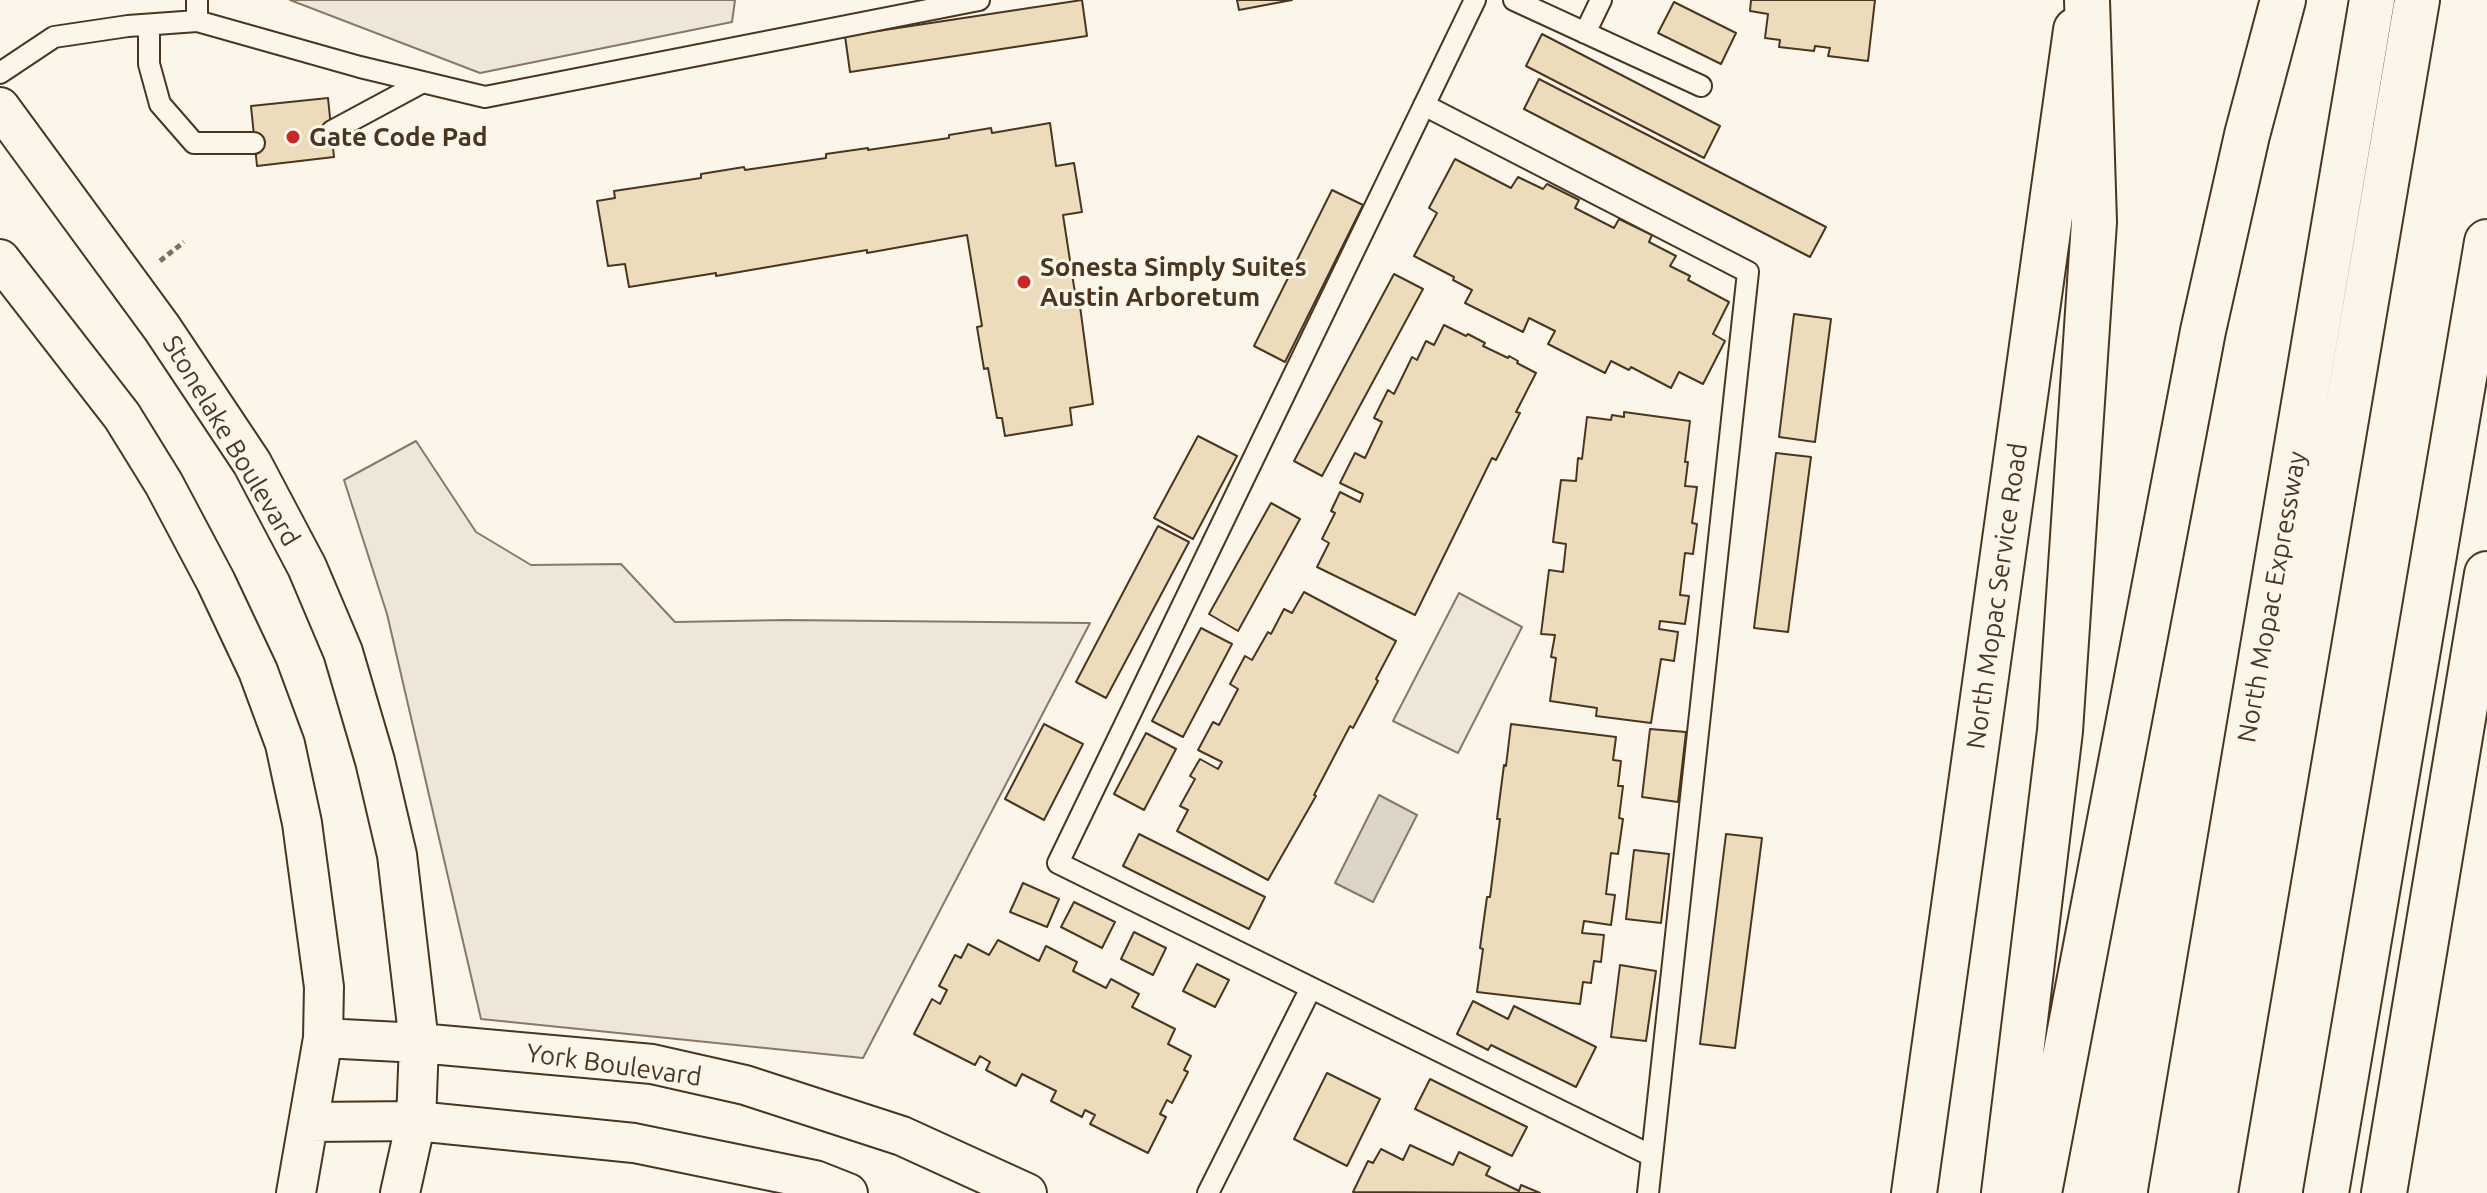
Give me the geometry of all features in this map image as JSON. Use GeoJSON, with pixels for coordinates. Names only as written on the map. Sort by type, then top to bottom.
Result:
{"type":"FeatureCollection","features":[{"type":"Feature","properties":{"kind":"main road","name":"North Mopac Service Road"},"geometry":{"type":"LineString","coordinates":[[1914,1193],[2081,0]]}},
{"type":"Feature","properties":{"kind":"main road"},"geometry":{"type":"LineString","coordinates":[[2004,1193],[2060,731],[2094,222],[2087,0]]}},
{"type":"Feature","properties":{"kind":"main road"},"geometry":{"type":"LineString","coordinates":[[2039,1193],[2203,331],[2247,135],[2283,0]]}},
{"type":"Feature","properties":{"kind":"main road","name":"North Mopac Expressway"},"geometry":{"type":"LineString","coordinates":[[2171,1193],[2372,0]]}},
{"type":"Feature","properties":{"kind":"main road"},"geometry":{"type":"LineString","coordinates":[[2215,1193],[2417,0]]}},
{"type":"Feature","properties":{"kind":"main road"},"geometry":{"type":"LineString","coordinates":[[2326,1193],[2487,242]]}},
{"type":"Feature","properties":{"kind":"main road"},"geometry":{"type":"LineString","coordinates":[[2384,1193],[2487,574]]}},
{"type":"Feature","properties":{"kind":"street","name":"Stonelake Boulevard"},"geometry":{"type":"LineString","coordinates":[[0,107],[162,328],[252,463],[307,567],[343,652],[375,761],[397,855],[419,1043],[416,1121],[400,1193]]}},
{"type":"Feature","properties":{"kind":"street"},"geometry":{"type":"LineString","coordinates":[[0,259],[122,416],[164,484],[216,582],[258,671],[285,744],[302,823],[324,987],[323,1038],[296,1193]]}},
{"type":"Feature","properties":{"kind":"street","name":"York Boulevard"},"geometry":{"type":"LineString","coordinates":[[323,1038],[419,1043],[652,1064],[745,1085],[902,1136],[1027,1193]]}},
{"type":"Feature","properties":{"kind":"street"},"geometry":{"type":"LineString","coordinates":[[309,1122],[416,1121],[634,1143],[815,1180],[848,1193]]}},
{"type":"Feature","properties":{"kind":"lane"},"geometry":{"type":"LineString","coordinates":[[197,0],[197,21]]}},
{"type":"Feature","properties":{"kind":"lane"},"geometry":{"type":"LineString","coordinates":[[0,73],[54,37],[197,21],[360,67],[485,97],[979,0]]}},
{"type":"Feature","properties":{"kind":"lane"},"geometry":{"type":"LineString","coordinates":[[1475,0],[1058,863],[1652,1156]]}},
{"type":"Feature","properties":{"kind":"lane"},"geometry":{"type":"LineString","coordinates":[[1514,0],[1701,86]]}},
{"type":"Feature","properties":{"kind":"lane"},"geometry":{"type":"LineString","coordinates":[[1585,33],[1601,0]]}},
{"type":"Feature","properties":{"kind":"lane"},"geometry":{"type":"LineString","coordinates":[[149,25],[149,64],[160,104],[185,133],[194,143],[254,143]]}},
{"type":"Feature","properties":{"kind":"lane"},"geometry":{"type":"LineString","coordinates":[[332,131],[423,82]]}},
{"type":"Feature","properties":{"kind":"lane"},"geometry":{"type":"LineString","coordinates":[[1424,105],[1748,272],[1648,1193]]}},
{"type":"Feature","properties":{"kind":"lane"},"geometry":{"type":"LineString","coordinates":[[1208,1193],[1311,988]]}},
{"type":"Feature","properties":{"kind":"shaded area"},"geometry":{"type":"Polygon","coordinates":[[[290,0],[735,0],[732,22],[480,73],[290,0]]]}},
{"type":"Feature","properties":{"kind":"shaded area"},"geometry":{"type":"Polygon","coordinates":[[[416,441],[476,532],[531,565],[621,564],[675,622],[1090,623],[863,1058],[481,1019],[387,614],[344,480],[416,441]]]}},
{"type":"Feature","properties":{"kind":"shaded area"},"geometry":{"type":"Polygon","coordinates":[[[1459,593],[1522,627],[1458,753],[1393,721],[1459,593]]]}},
{"type":"Feature","properties":{"kind":"shaded area"},"geometry":{"type":"Polygon","coordinates":[[[1379,795],[1417,815],[1373,902],[1335,883],[1379,795]]]}},
{"type":"Feature","properties":{"kind":"building"},"geometry":{"type":"Polygon","coordinates":[[[1082,0],[1087,36],[850,72],[845,36],[1082,0]]]}},
{"type":"Feature","properties":{"kind":"building"},"geometry":{"type":"Polygon","coordinates":[[[1237,0],[1292,0],[1239,10],[1237,0]]]}},
{"type":"Feature","properties":{"kind":"building"},"geometry":{"type":"Polygon","coordinates":[[[1751,0],[1875,0],[1868,61],[1828,56],[1830,48],[1815,46],[1814,51],[1779,47],[1780,40],[1765,38],[1768,14],[1750,11],[1751,0]]]}},
{"type":"Feature","properties":{"kind":"building"},"geometry":{"type":"Polygon","coordinates":[[[1674,2],[1736,33],[1721,64],[1658,33],[1674,2]]]}},
{"type":"Feature","properties":{"kind":"building"},"geometry":{"type":"Polygon","coordinates":[[[1542,34],[1720,126],[1704,158],[1526,66],[1542,34]]]}},
{"type":"Feature","properties":{"kind":"building"},"geometry":{"type":"Polygon","coordinates":[[[1539,79],[1826,227],[1810,257],[1524,109],[1539,79]]]}},
{"type":"Feature","properties":{"kind":"building","name":"Gate Code Pad"},"geometry":{"type":"Polygon","coordinates":[[[328,98],[334,157],[257,166],[251,106],[328,98]]]}},
{"type":"Feature","properties":{"kind":"building","name":"Sonesta Simply Suites Austin Arboretum"},"geometry":{"type":"Polygon","coordinates":[[[1050,123],[1056,166],[1074,163],[1082,212],[1063,215],[1077,306],[1080,306],[1093,404],[1070,408],[1072,425],[1005,436],[1002,418],[997,418],[988,368],[984,369],[977,327],[982,326],[967,235],[867,253],[867,250],[716,276],[716,273],[629,287],[625,264],[608,266],[597,201],[615,198],[614,191],[701,178],[701,174],[744,167],[745,170],[826,158],[826,154],[949,138],[949,135],[991,128],[992,133],[1050,123]]]}},
{"type":"Feature","properties":{"kind":"building"},"geometry":{"type":"Polygon","coordinates":[[[1455,159],[1511,188],[1518,177],[1543,189],[1547,184],[1579,200],[1575,208],[1614,228],[1619,219],[1652,235],[1649,242],[1676,256],[1670,266],[1690,276],[1688,280],[1729,302],[1713,334],[1725,341],[1703,384],[1679,372],[1671,388],[1631,367],[1629,370],[1611,361],[1605,373],[1548,344],[1555,331],[1529,318],[1523,332],[1465,303],[1472,290],[1414,256],[1437,213],[1429,208],[1455,159]]]}},
{"type":"Feature","properties":{"kind":"building"},"geometry":{"type":"Polygon","coordinates":[[[1332,190],[1363,205],[1285,362],[1254,346],[1332,190]]]}},
{"type":"Feature","properties":{"kind":"building"},"geometry":{"type":"Polygon","coordinates":[[[1394,274],[1423,289],[1322,476],[1294,461],[1394,274]]]}},
{"type":"Feature","properties":{"kind":"building"},"geometry":{"type":"Polygon","coordinates":[[[1794,314],[1831,319],[1815,442],[1779,437],[1794,314]]]}},
{"type":"Feature","properties":{"kind":"building"},"geometry":{"type":"Polygon","coordinates":[[[1444,325],[1466,336],[1468,334],[1485,343],[1483,346],[1509,356],[1536,373],[1516,412],[1520,413],[1496,460],[1492,458],[1415,615],[1317,567],[1329,543],[1322,539],[1335,513],[1331,511],[1340,492],[1360,502],[1363,494],[1340,483],[1355,453],[1365,458],[1382,422],[1374,418],[1388,390],[1394,394],[1412,357],[1417,360],[1426,341],[1434,345],[1444,325]]]}},
{"type":"Feature","properties":{"kind":"building"},"geometry":{"type":"Polygon","coordinates":[[[1624,412],[1690,421],[1685,486],[1697,487],[1692,523],[1697,524],[1693,554],[1685,553],[1680,595],[1689,596],[1685,624],[1660,621],[1659,629],[1678,632],[1674,661],[1661,659],[1651,723],[1596,716],[1597,708],[1550,701],[1556,658],[1551,657],[1555,635],[1541,634],[1549,570],[1563,572],[1566,544],[1553,542],[1561,480],[1576,481],[1587,417],[1611,420],[1612,415],[1624,417],[1624,412]]]}},
{"type":"Feature","properties":{"kind":"building"},"geometry":{"type":"Polygon","coordinates":[[[1198,436],[1237,456],[1193,539],[1154,518],[1198,436]]]}},
{"type":"Feature","properties":{"kind":"building"},"geometry":{"type":"Polygon","coordinates":[[[1776,453],[1811,457],[1788,632],[1754,628],[1776,453]]]}},
{"type":"Feature","properties":{"kind":"building"},"geometry":{"type":"Polygon","coordinates":[[[1271,503],[1300,519],[1238,631],[1209,614],[1271,503]]]}},
{"type":"Feature","properties":{"kind":"building"},"geometry":{"type":"Polygon","coordinates":[[[1158,526],[1189,542],[1106,698],[1076,682],[1158,526]]]}},
{"type":"Feature","properties":{"kind":"building"},"geometry":{"type":"Polygon","coordinates":[[[1304,592],[1396,641],[1353,728],[1350,726],[1316,796],[1268,880],[1177,831],[1188,810],[1180,806],[1195,779],[1190,776],[1200,759],[1218,769],[1222,762],[1198,750],[1213,722],[1219,725],[1238,689],[1230,684],[1245,656],[1252,660],[1284,609],[1292,613],[1304,592]]]}},
{"type":"Feature","properties":{"kind":"building"},"geometry":{"type":"Polygon","coordinates":[[[1201,628],[1232,644],[1183,737],[1152,721],[1201,628]]]}},
{"type":"Feature","properties":{"kind":"building"},"geometry":{"type":"Polygon","coordinates":[[[1044,724],[1083,744],[1044,820],[1005,799],[1044,724]]]}},
{"type":"Feature","properties":{"kind":"building"},"geometry":{"type":"Polygon","coordinates":[[[1511,724],[1616,737],[1613,760],[1621,761],[1618,786],[1623,786],[1619,818],[1623,819],[1618,854],[1611,853],[1606,894],[1615,895],[1611,925],[1584,921],[1582,933],[1604,935],[1601,962],[1594,961],[1591,983],[1583,982],[1580,1004],[1477,992],[1483,949],[1480,948],[1487,897],[1490,897],[1500,819],[1497,819],[1511,724]]]}},
{"type":"Feature","properties":{"kind":"building"},"geometry":{"type":"Polygon","coordinates":[[[1650,729],[1686,732],[1678,802],[1642,797],[1650,729]]]}},
{"type":"Feature","properties":{"kind":"building"},"geometry":{"type":"Polygon","coordinates":[[[1146,733],[1176,749],[1144,810],[1114,794],[1146,733]]]}},
{"type":"Feature","properties":{"kind":"building"},"geometry":{"type":"Polygon","coordinates":[[[1139,834],[1265,897],[1249,929],[1123,866],[1139,834]]]}},
{"type":"Feature","properties":{"kind":"building"},"geometry":{"type":"Polygon","coordinates":[[[1726,834],[1762,838],[1735,1048],[1700,1044],[1726,834]]]}},
{"type":"Feature","properties":{"kind":"building"},"geometry":{"type":"Polygon","coordinates":[[[1634,850],[1669,854],[1661,923],[1626,919],[1634,850]]]}},
{"type":"Feature","properties":{"kind":"building"},"geometry":{"type":"Polygon","coordinates":[[[1023,883],[1059,899],[1047,927],[1010,912],[1023,883]]]}},
{"type":"Feature","properties":{"kind":"building"},"geometry":{"type":"Polygon","coordinates":[[[1074,902],[1115,922],[1102,948],[1061,927],[1074,902]]]}},
{"type":"Feature","properties":{"kind":"building"},"geometry":{"type":"Polygon","coordinates":[[[1134,932],[1166,948],[1153,975],[1121,959],[1134,932]]]}},
{"type":"Feature","properties":{"kind":"building"},"geometry":{"type":"Polygon","coordinates":[[[998,940],[1039,961],[1046,946],[1077,962],[1073,971],[1106,988],[1111,979],[1139,994],[1132,1007],[1175,1029],[1168,1044],[1191,1056],[1184,1070],[1188,1072],[1172,1103],[1167,1100],[1160,1114],[1166,1117],[1148,1153],[1090,1124],[1095,1115],[1085,1110],[1082,1117],[1051,1101],[1056,1091],[1022,1074],[1016,1086],[986,1070],[990,1062],[980,1056],[975,1065],[914,1034],[932,999],[940,1004],[947,990],[939,986],[955,955],[961,958],[968,944],[989,955],[998,940]]]}},
{"type":"Feature","properties":{"kind":"building"},"geometry":{"type":"Polygon","coordinates":[[[1197,964],[1229,980],[1215,1007],[1183,991],[1197,964]]]}},
{"type":"Feature","properties":{"kind":"building"},"geometry":{"type":"Polygon","coordinates":[[[1620,965],[1656,971],[1646,1041],[1611,1037],[1620,965]]]}},
{"type":"Feature","properties":{"kind":"building"},"geometry":{"type":"Polygon","coordinates":[[[1473,1001],[1508,1019],[1514,1006],[1596,1047],[1576,1087],[1491,1045],[1488,1050],[1457,1034],[1473,1001]]]}},
{"type":"Feature","properties":{"kind":"building"},"geometry":{"type":"Polygon","coordinates":[[[1327,1073],[1380,1099],[1347,1166],[1294,1139],[1327,1073]]]}},
{"type":"Feature","properties":{"kind":"building"},"geometry":{"type":"Polygon","coordinates":[[[1430,1079],[1527,1127],[1512,1156],[1415,1109],[1430,1079]]]}},
{"type":"Feature","properties":{"kind":"building"},"geometry":{"type":"Polygon","coordinates":[[[1410,1145],[1453,1165],[1459,1152],[1490,1167],[1486,1175],[1519,1191],[1521,1185],[1540,1193],[1353,1192],[1368,1161],[1373,1163],[1381,1149],[1403,1160],[1410,1145]]]}},
{"type":"Feature","properties":{"kind":"place","name":"Gate Code Pad"},"geometry":{"type":"Point","coordinates":[293,137]}},
{"type":"Feature","properties":{"kind":"place","name":"Sonesta Simply Suites Austin Arboretum"},"geometry":{"type":"Point","coordinates":[1024,282]}}]}
